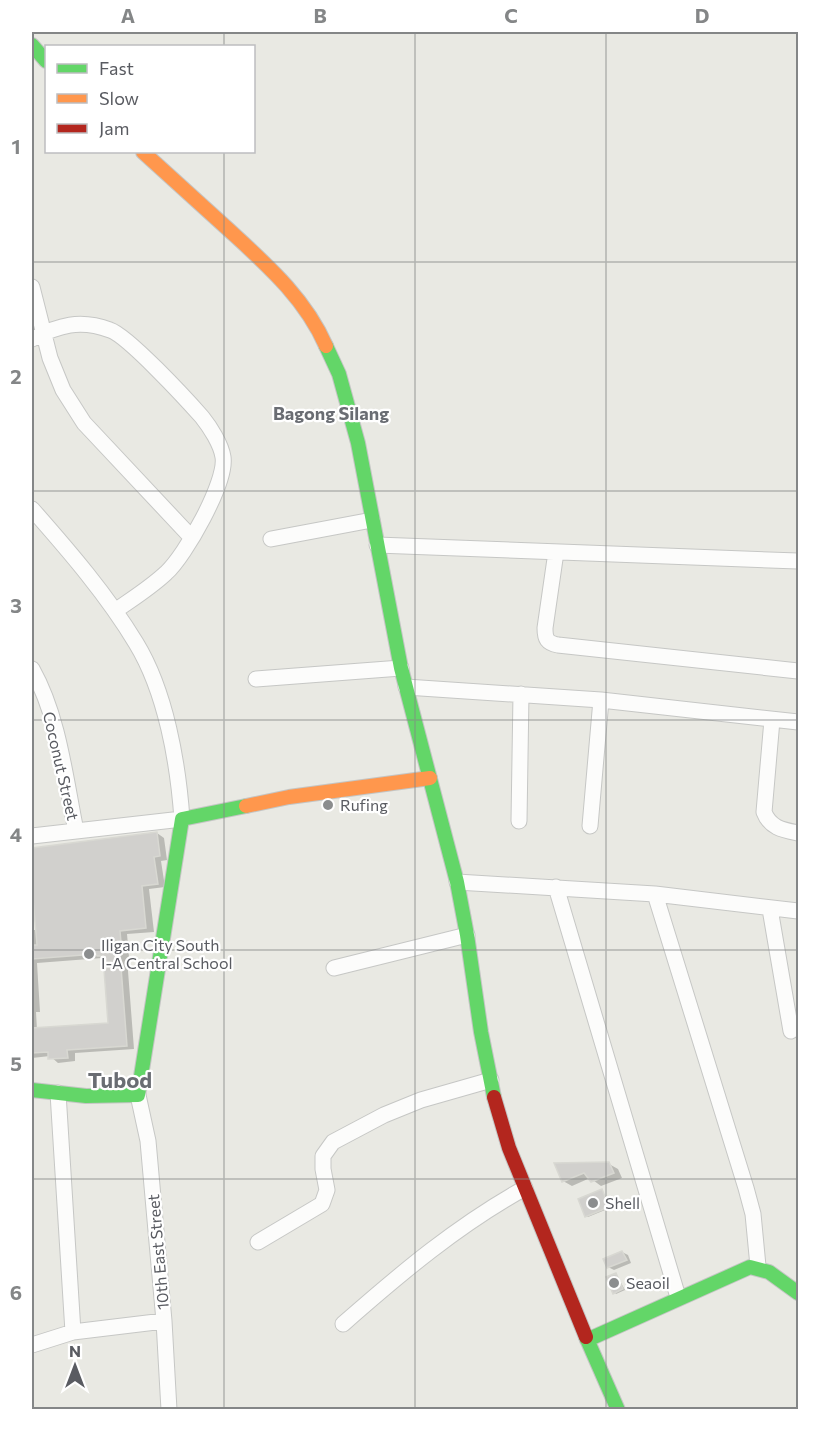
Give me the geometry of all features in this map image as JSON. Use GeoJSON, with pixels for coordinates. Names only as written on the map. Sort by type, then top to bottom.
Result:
{"type":"FeatureCollection","features":[{"type":"Feature","properties":{"kind":"main road"},"geometry":{"type":"LineString","coordinates":[[32,45],[45,60]]}},
{"type":"Feature","properties":{"kind":"main road"},"geometry":{"type":"LineString","coordinates":[[144,153],[280,277],[302,302],[318,327],[339,374],[351,412],[401,668],[457,882],[481,1032],[509,1148],[618,1410]]}},
{"type":"Feature","properties":{"kind":"main road"},"geometry":{"type":"LineString","coordinates":[[32,1090],[111,1097],[138,1095],[182,819],[289,797],[430,778]]}},
{"type":"Feature","properties":{"kind":"main road"},"geometry":{"type":"LineString","coordinates":[[587,1340],[750,1267],[758,1266],[765,1269],[798,1293]]}},
{"type":"Feature","properties":{"kind":"street"},"geometry":{"type":"LineString","coordinates":[[32,286],[37,336],[50,358],[63,390],[84,423],[191,537]]}},
{"type":"Feature","properties":{"kind":"street"},"geometry":{"type":"LineString","coordinates":[[37,336],[72,323],[112,330],[128,342],[203,418],[223,457],[220,480],[180,558],[144,592],[115,611]]}},
{"type":"Feature","properties":{"kind":"street"},"geometry":{"type":"LineString","coordinates":[[32,509],[72,555],[137,644],[155,685],[175,756],[182,819],[32,836]]}},
{"type":"Feature","properties":{"kind":"street"},"geometry":{"type":"LineString","coordinates":[[271,539],[372,520]]}},
{"type":"Feature","properties":{"kind":"street"},"geometry":{"type":"LineString","coordinates":[[377,545],[798,561]]}},
{"type":"Feature","properties":{"kind":"street"},"geometry":{"type":"LineString","coordinates":[[556,552],[546,628],[546,639],[549,642],[558,645],[798,671]]}},
{"type":"Feature","properties":{"kind":"street"},"geometry":{"type":"LineString","coordinates":[[256,679],[401,668]]}},
{"type":"Feature","properties":{"kind":"street","name":"Coconut Street"},"geometry":{"type":"LineString","coordinates":[[32,669],[51,716],[76,831]]}},
{"type":"Feature","properties":{"kind":"street"},"geometry":{"type":"LineString","coordinates":[[406,687],[601,700],[798,722]]}},
{"type":"Feature","properties":{"kind":"street"},"geometry":{"type":"LineString","coordinates":[[519,821],[521,694]]}},
{"type":"Feature","properties":{"kind":"street"},"geometry":{"type":"LineString","coordinates":[[590,826],[601,700]]}},
{"type":"Feature","properties":{"kind":"street"},"geometry":{"type":"LineString","coordinates":[[772,720],[764,812],[768,821],[777,828],[798,833]]}},
{"type":"Feature","properties":{"kind":"street"},"geometry":{"type":"LineString","coordinates":[[457,882],[655,894],[798,911]]}},
{"type":"Feature","properties":{"kind":"street"},"geometry":{"type":"LineString","coordinates":[[556,887],[678,1298]]}},
{"type":"Feature","properties":{"kind":"street"},"geometry":{"type":"LineString","coordinates":[[655,894],[746,1188],[753,1215],[758,1266]]}},
{"type":"Feature","properties":{"kind":"street"},"geometry":{"type":"LineString","coordinates":[[770,909],[791,1031]]}},
{"type":"Feature","properties":{"kind":"street"},"geometry":{"type":"LineString","coordinates":[[334,968],[467,935]]}},
{"type":"Feature","properties":{"kind":"street"},"geometry":{"type":"LineString","coordinates":[[258,1242],[322,1204],[327,1190],[322,1169],[322,1156],[333,1142],[384,1115],[422,1100],[491,1080]]}},
{"type":"Feature","properties":{"kind":"street"},"geometry":{"type":"LineString","coordinates":[[58,1093],[73,1332]]}},
{"type":"Feature","properties":{"kind":"street","name":"10th East Street"},"geometry":{"type":"LineString","coordinates":[[138,1095],[148,1141],[164,1321],[169,1410]]}},
{"type":"Feature","properties":{"kind":"street"},"geometry":{"type":"LineString","coordinates":[[343,1324],[407,1267],[453,1232],[525,1188]]}},
{"type":"Feature","properties":{"kind":"street"},"geometry":{"type":"LineString","coordinates":[[32,1345],[73,1332],[164,1321]]}},
{"type":"Feature","properties":{"kind":"building","name":"Iligan City South I-A Central School"},"geometry":{"type":"Polygon","coordinates":[[[157,832],[160,856],[154,857],[158,884],[142,886],[146,928],[120,931],[127,1046],[67,1050],[68,1058],[48,1059],[48,1052],[32,1053],[32,1028],[108,1023],[103,956],[96,954],[32,959],[32,945],[37,945],[32,899],[32,848],[157,832]]]}},
{"type":"Feature","properties":{"kind":"building"},"geometry":{"type":"Polygon","coordinates":[[[609,1162],[614,1173],[591,1182],[584,1173],[562,1182],[554,1163],[609,1162]]]}},
{"type":"Feature","properties":{"kind":"building","name":"Shell"},"geometry":{"type":"Polygon","coordinates":[[[602,1189],[609,1207],[585,1217],[578,1199],[602,1189]]]}},
{"type":"Feature","properties":{"kind":"building"},"geometry":{"type":"Polygon","coordinates":[[[622,1251],[627,1260],[607,1268],[603,1259],[622,1251]]]}},
{"type":"Feature","properties":{"kind":"building","name":"Seaoil"},"geometry":{"type":"Polygon","coordinates":[[[616,1273],[623,1289],[613,1294],[606,1277],[616,1273]]]}},
{"type":"Feature","properties":{"kind":"traffic: fast"},"geometry":{"type":"LineString","coordinates":[[32,45],[45,60]]}},
{"type":"Feature","properties":{"kind":"traffic: fast"},"geometry":{"type":"LineString","coordinates":[[326,346],[339,374],[358,443],[401,668],[457,882],[494,1097]]}},
{"type":"Feature","properties":{"kind":"traffic: fast"},"geometry":{"type":"LineString","coordinates":[[32,1090],[86,1096],[138,1095],[182,819],[246,806]]}},
{"type":"Feature","properties":{"kind":"traffic: fast"},"geometry":{"type":"LineString","coordinates":[[587,1340],[750,1267],[769,1272],[798,1293]]}},
{"type":"Feature","properties":{"kind":"traffic: fast"},"geometry":{"type":"LineString","coordinates":[[586,1337],[618,1410]]}},
{"type":"Feature","properties":{"kind":"traffic: slow"},"geometry":{"type":"LineString","coordinates":[[144,153],[271,269],[296,297],[326,346]]}},
{"type":"Feature","properties":{"kind":"traffic: slow"},"geometry":{"type":"LineString","coordinates":[[246,806],[289,797],[430,778]]}},
{"type":"Feature","properties":{"kind":"traffic: jam"},"geometry":{"type":"LineString","coordinates":[[494,1097],[509,1148],[586,1337]]}},
{"type":"Feature","properties":{"kind":"place","name":"Rufing"},"geometry":{"type":"Point","coordinates":[328,805]}},
{"type":"Feature","properties":{"kind":"place","name":"Iligan City South I-A Central School"},"geometry":{"type":"Point","coordinates":[89,954]}},
{"type":"Feature","properties":{"kind":"place","name":"Shell"},"geometry":{"type":"Point","coordinates":[593,1203]}},
{"type":"Feature","properties":{"kind":"place","name":"Seaoil"},"geometry":{"type":"Point","coordinates":[614,1283]}},
{"type":"Feature","properties":{"kind":"district","name":"Bagong Silang"},"geometry":{"type":"Point","coordinates":[331,414]}},
{"type":"Feature","properties":{"kind":"district","name":"Tubod"},"geometry":{"type":"Point","coordinates":[120,1080]}}]}
